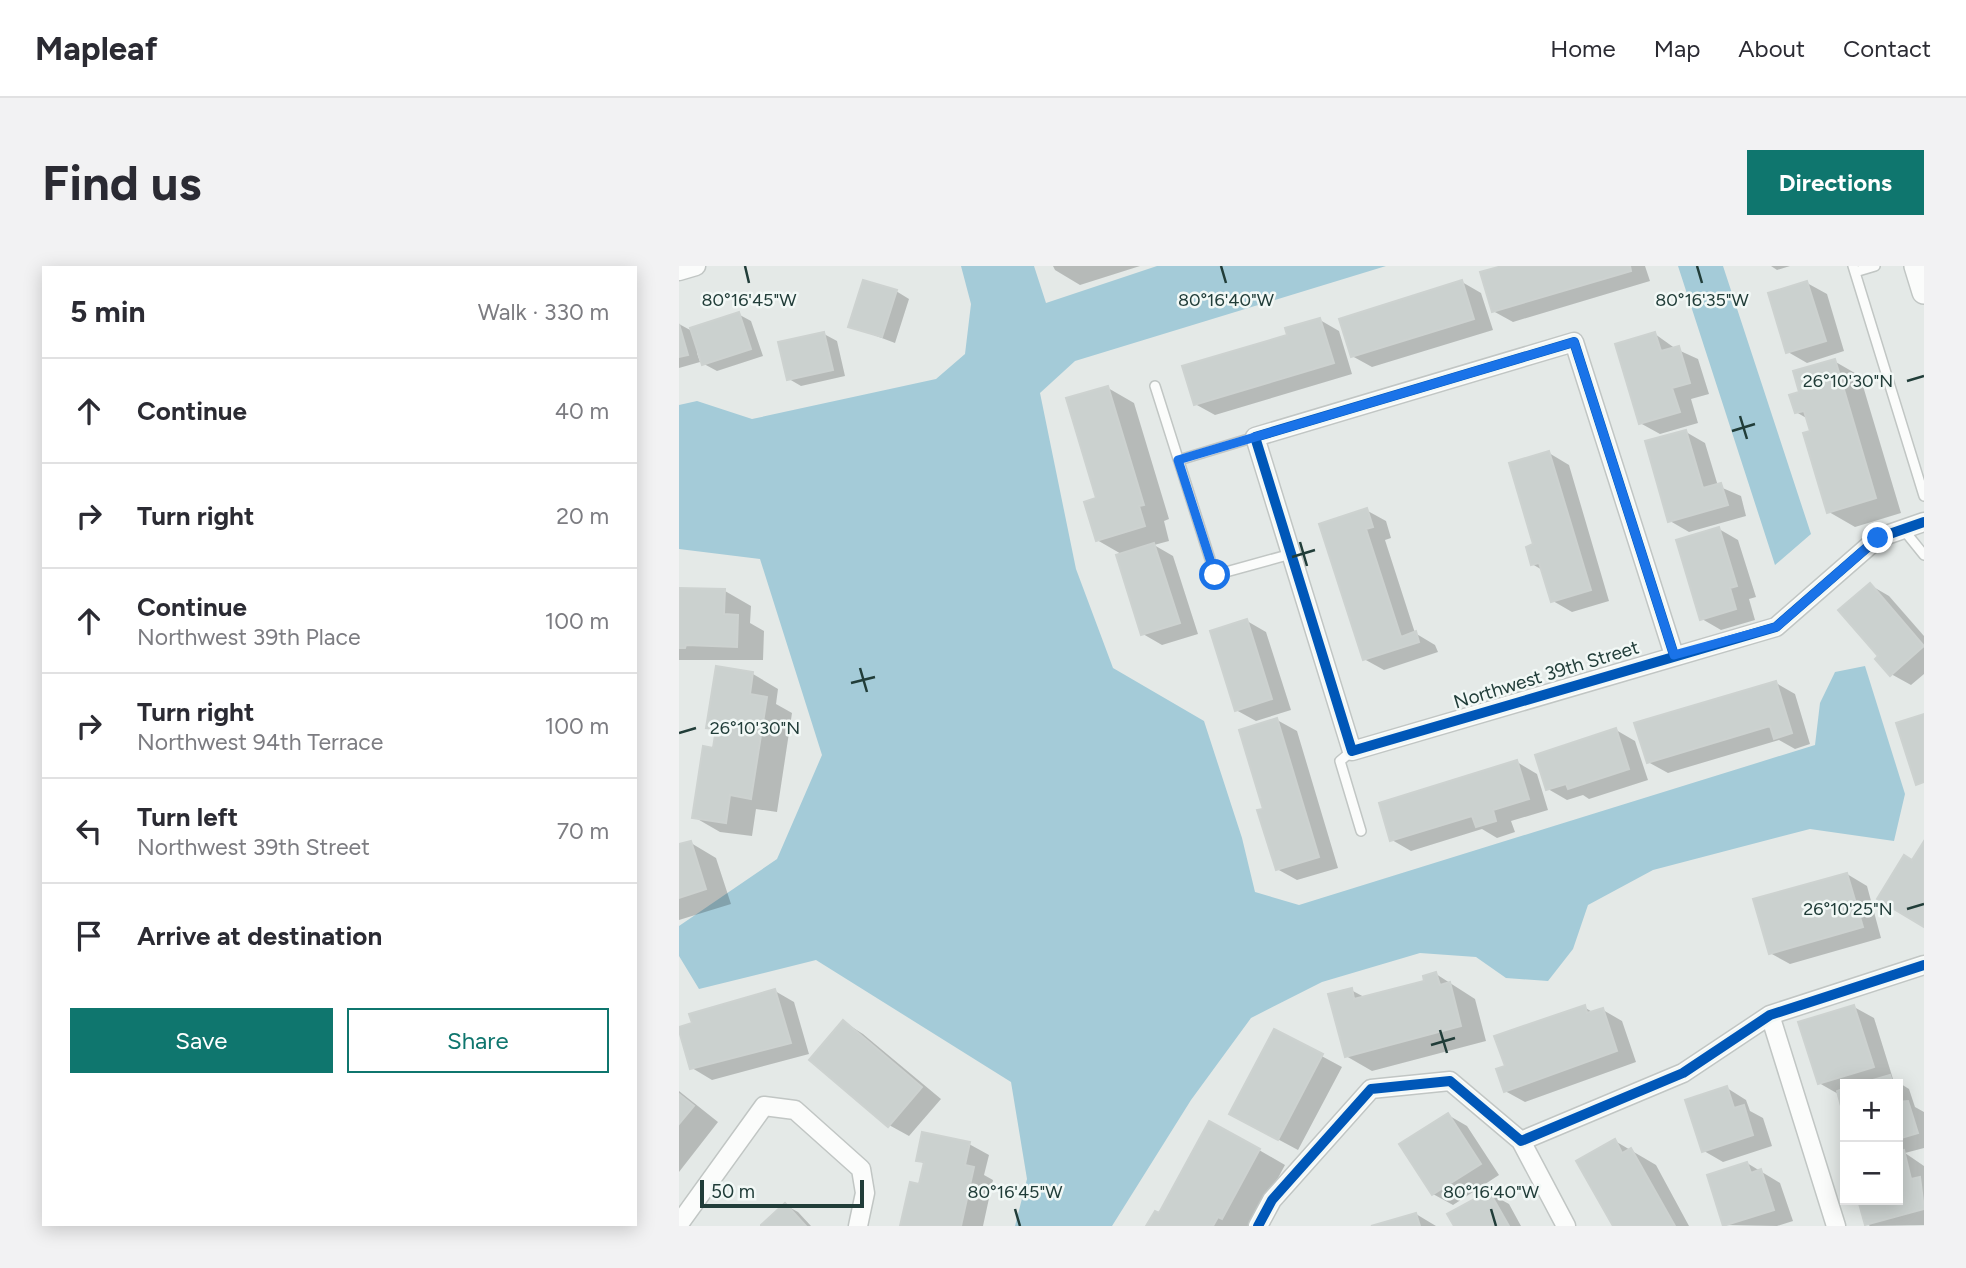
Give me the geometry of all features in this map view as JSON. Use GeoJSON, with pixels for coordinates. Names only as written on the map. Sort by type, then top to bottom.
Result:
{"type":"FeatureCollection","features":[{"type":"Feature","properties":{"kind":"street"},"geometry":{"type":"LineString","coordinates":[[679,271],[696,266]]}},
{"type":"Feature","properties":{"kind":"street"},"geometry":{"type":"LineString","coordinates":[[1916,266],[1924,292]]}},
{"type":"Feature","properties":{"kind":"street"},"geometry":{"type":"LineString","coordinates":[[1352,751],[1255,437],[1574,342],[1674,655]]}},
{"type":"Feature","properties":{"kind":"street","name":"Northwest 39th Street"},"geometry":{"type":"LineString","coordinates":[[1352,751],[1776,627],[1878,538],[1924,522]]}},
{"type":"Feature","properties":{"kind":"street"},"geometry":{"type":"LineString","coordinates":[[1521,1141],[1683,1073],[1770,1015],[1924,965]]}},
{"type":"Feature","properties":{"kind":"street"},"geometry":{"type":"LineString","coordinates":[[1770,1015],[1836,1226]]}},
{"type":"Feature","properties":{"kind":"street"},"geometry":{"type":"LineString","coordinates":[[1258,1226],[1272,1200],[1371,1089],[1450,1081],[1521,1141],[1566,1226]]}},
{"type":"Feature","properties":{"kind":"street"},"geometry":{"type":"LineString","coordinates":[[679,1224],[764,1106],[796,1110],[861,1169],[865,1193],[857,1226]]}},
{"type":"Feature","properties":{"kind":"lane"},"geometry":{"type":"LineString","coordinates":[[1875,266],[1854,269],[1924,496]]}},
{"type":"Feature","properties":{"kind":"lane"},"geometry":{"type":"LineString","coordinates":[[1155,386],[1215,575],[1291,554]]}},
{"type":"Feature","properties":{"kind":"lane"},"geometry":{"type":"LineString","coordinates":[[1178,460],[1255,437]]}},
{"type":"Feature","properties":{"kind":"lane"},"geometry":{"type":"LineString","coordinates":[[1903,529],[1924,555]]}},
{"type":"Feature","properties":{"kind":"lane"},"geometry":{"type":"LineString","coordinates":[[1352,751],[1341,761],[1361,831]]}},
{"type":"Feature","properties":{"kind":"water"},"geometry":{"type":"Polygon","coordinates":[[[961,266],[1034,266],[1046,303],[1157,266],[1386,266],[1075,361],[1040,393],[1076,569],[1113,668],[1204,721],[1242,838],[1255,892],[1299,905],[1815,745],[1820,703],[1835,672],[1865,666],[1905,794],[1894,841],[1810,829],[1653,870],[1588,905],[1573,949],[1548,981],[1506,978],[1476,957],[1420,953],[1322,982],[1251,1018],[1191,1100],[1112,1226],[1015,1226],[1027,1179],[1011,1082],[816,960],[699,989],[679,956],[679,926],[777,859],[822,755],[760,559],[679,549],[679,405],[697,401],[752,419],[936,379],[965,354],[971,304],[961,266]]]}},
{"type":"Feature","properties":{"kind":"water"},"geometry":{"type":"Polygon","coordinates":[[[1678,266],[1723,266],[1811,534],[1775,565],[1678,266]]]}},
{"type":"Feature","properties":{"kind":"building"},"geometry":{"type":"Polygon","coordinates":[[[1502,266],[1630,266],[1631,271],[1492,312],[1480,272],[1502,266]]]}},
{"type":"Feature","properties":{"kind":"building"},"geometry":{"type":"Polygon","coordinates":[[[863,280],[897,290],[882,337],[848,327],[863,280]]]}},
{"type":"Feature","properties":{"kind":"building"},"geometry":{"type":"Polygon","coordinates":[[[1462,280],[1474,319],[1351,357],[1339,319],[1462,280]]]}},
{"type":"Feature","properties":{"kind":"building"},"geometry":{"type":"Polygon","coordinates":[[[1807,281],[1826,341],[1786,353],[1768,293],[1807,281]]]}},
{"type":"Feature","properties":{"kind":"building"},"geometry":{"type":"Polygon","coordinates":[[[739,312],[751,349],[702,365],[690,328],[739,312]]]}},
{"type":"Feature","properties":{"kind":"building"},"geometry":{"type":"Polygon","coordinates":[[[1320,318],[1334,363],[1194,405],[1182,366],[1287,335],[1285,328],[1320,318]]]}},
{"type":"Feature","properties":{"kind":"building"},"geometry":{"type":"Polygon","coordinates":[[[679,324],[688,355],[679,357],[679,324]]]}},
{"type":"Feature","properties":{"kind":"building"},"geometry":{"type":"Polygon","coordinates":[[[824,332],[833,370],[787,380],[778,342],[824,332]]]}},
{"type":"Feature","properties":{"kind":"building"},"geometry":{"type":"Polygon","coordinates":[[[1655,332],[1661,351],[1679,346],[1690,383],[1672,388],[1680,412],[1639,424],[1615,344],[1655,332]]]}},
{"type":"Feature","properties":{"kind":"building"},"geometry":{"type":"Polygon","coordinates":[[[1835,359],[1876,498],[1827,513],[1803,433],[1810,431],[1804,411],[1795,413],[1789,395],[1799,392],[1793,371],[1835,359]]]}},
{"type":"Feature","properties":{"kind":"building"},"geometry":{"type":"Polygon","coordinates":[[[1108,386],[1144,505],[1139,506],[1145,526],[1096,541],[1084,502],[1096,498],[1066,398],[1108,386]]]}},
{"type":"Feature","properties":{"kind":"building"},"geometry":{"type":"Polygon","coordinates":[[[1686,430],[1703,488],[1721,483],[1728,505],[1668,522],[1645,441],[1686,430]]]}},
{"type":"Feature","properties":{"kind":"building"},"geometry":{"type":"Polygon","coordinates":[[[1549,451],[1591,590],[1551,602],[1539,563],[1531,565],[1526,547],[1533,544],[1509,463],[1549,451]]]}},
{"type":"Feature","properties":{"kind":"building"},"geometry":{"type":"Polygon","coordinates":[[[1367,508],[1373,527],[1366,529],[1401,637],[1416,631],[1419,642],[1363,660],[1319,524],[1367,508]]]}},
{"type":"Feature","properties":{"kind":"building"},"geometry":{"type":"Polygon","coordinates":[[[1719,527],[1737,586],[1730,588],[1736,609],[1700,620],[1676,540],[1719,527]]]}},
{"type":"Feature","properties":{"kind":"building"},"geometry":{"type":"Polygon","coordinates":[[[1154,543],[1180,623],[1141,635],[1116,555],[1154,543]]]}},
{"type":"Feature","properties":{"kind":"building"},"geometry":{"type":"Polygon","coordinates":[[[1870,583],[1924,646],[1890,676],[1875,659],[1878,656],[1838,610],[1870,583]]]}},
{"type":"Feature","properties":{"kind":"building"},"geometry":{"type":"Polygon","coordinates":[[[679,588],[725,589],[724,614],[738,615],[737,647],[686,645],[685,648],[679,648],[679,588]]]}},
{"type":"Feature","properties":{"kind":"building"},"geometry":{"type":"Polygon","coordinates":[[[1247,619],[1272,699],[1235,711],[1210,631],[1247,619]]]}},
{"type":"Feature","properties":{"kind":"building"},"geometry":{"type":"Polygon","coordinates":[[[716,666],[753,672],[750,694],[767,697],[751,799],[730,795],[726,823],[692,818],[703,746],[713,748],[716,729],[706,728],[716,666]]]}},
{"type":"Feature","properties":{"kind":"building"},"geometry":{"type":"Polygon","coordinates":[[[1776,681],[1792,733],[1774,739],[1770,726],[1647,763],[1634,723],[1776,681]]]}},
{"type":"Feature","properties":{"kind":"building"},"geometry":{"type":"Polygon","coordinates":[[[1924,714],[1924,782],[1916,785],[1896,723],[1924,714]]]}},
{"type":"Feature","properties":{"kind":"building"},"geometry":{"type":"Polygon","coordinates":[[[1277,718],[1319,857],[1276,870],[1257,810],[1263,809],[1239,730],[1277,718]]]}},
{"type":"Feature","properties":{"kind":"building"},"geometry":{"type":"Polygon","coordinates":[[[1616,728],[1629,769],[1568,789],[1566,784],[1546,790],[1535,755],[1616,728]]]}},
{"type":"Feature","properties":{"kind":"building"},"geometry":{"type":"Polygon","coordinates":[[[1517,760],[1529,799],[1493,810],[1496,821],[1476,827],[1472,816],[1390,841],[1379,803],[1517,760]]]}},
{"type":"Feature","properties":{"kind":"building"},"geometry":{"type":"Polygon","coordinates":[[[691,841],[706,889],[679,898],[679,844],[691,841]]]}},
{"type":"Feature","properties":{"kind":"building"},"geometry":{"type":"Polygon","coordinates":[[[1924,841],[1924,927],[1877,899],[1904,855],[1912,860],[1924,841]]]}},
{"type":"Feature","properties":{"kind":"building"},"geometry":{"type":"Polygon","coordinates":[[[1847,873],[1863,927],[1769,954],[1753,899],[1847,873]]]}},
{"type":"Feature","properties":{"kind":"building"},"geometry":{"type":"Polygon","coordinates":[[[1436,972],[1440,985],[1450,982],[1461,1026],[1345,1057],[1328,994],[1352,988],[1354,999],[1424,981],[1423,976],[1436,972]]]}},
{"type":"Feature","properties":{"kind":"building"},"geometry":{"type":"Polygon","coordinates":[[[775,989],[791,1043],[690,1069],[679,1031],[679,1027],[692,1023],[689,1014],[775,989]]]}},
{"type":"Feature","properties":{"kind":"building"},"geometry":{"type":"Polygon","coordinates":[[[1585,1005],[1587,1013],[1603,1008],[1617,1051],[1504,1092],[1496,1069],[1505,1066],[1494,1036],[1585,1005]]]}},
{"type":"Feature","properties":{"kind":"building"},"geometry":{"type":"Polygon","coordinates":[[[1854,1005],[1874,1067],[1818,1084],[1798,1022],[1854,1005]]]}},
{"type":"Feature","properties":{"kind":"building"},"geometry":{"type":"Polygon","coordinates":[[[843,1020],[922,1087],[888,1127],[809,1060],[843,1020]]]}},
{"type":"Feature","properties":{"kind":"building"},"geometry":{"type":"Polygon","coordinates":[[[1274,1029],[1323,1054],[1278,1140],[1229,1114],[1274,1029]]]}},
{"type":"Feature","properties":{"kind":"building"},"geometry":{"type":"Polygon","coordinates":[[[1727,1086],[1734,1108],[1744,1105],[1753,1135],[1702,1152],[1685,1100],[1727,1086]]]}},
{"type":"Feature","properties":{"kind":"building"},"geometry":{"type":"Polygon","coordinates":[[[679,1094],[694,1106],[679,1124],[679,1094]]]}},
{"type":"Feature","properties":{"kind":"building"},"geometry":{"type":"Polygon","coordinates":[[[1908,1101],[1918,1133],[1903,1138],[1903,1102],[1908,1101]]]}},
{"type":"Feature","properties":{"kind":"building"},"geometry":{"type":"Polygon","coordinates":[[[1448,1113],[1481,1164],[1432,1195],[1399,1144],[1448,1113]]]}},
{"type":"Feature","properties":{"kind":"building"},"geometry":{"type":"Polygon","coordinates":[[[1209,1121],[1260,1149],[1222,1219],[1218,1217],[1213,1226],[1146,1226],[1155,1211],[1159,1213],[1209,1121]]]}},
{"type":"Feature","properties":{"kind":"building"},"geometry":{"type":"Polygon","coordinates":[[[922,1132],[970,1142],[965,1165],[974,1167],[961,1226],[900,1226],[910,1182],[919,1184],[924,1162],[916,1161],[922,1132]]]}},
{"type":"Feature","properties":{"kind":"building"},"geometry":{"type":"Polygon","coordinates":[[[1615,1139],[1622,1153],[1631,1148],[1675,1226],[1613,1226],[1576,1161],[1615,1139]]]}},
{"type":"Feature","properties":{"kind":"building"},"geometry":{"type":"Polygon","coordinates":[[[1903,1150],[1911,1179],[1920,1177],[1924,1209],[1865,1225],[1859,1205],[1903,1205],[1903,1150]]]}},
{"type":"Feature","properties":{"kind":"building"},"geometry":{"type":"Polygon","coordinates":[[[1747,1162],[1751,1173],[1761,1169],[1774,1210],[1723,1226],[1707,1175],[1747,1162]]]}},
{"type":"Feature","properties":{"kind":"building"},"geometry":{"type":"Polygon","coordinates":[[[1489,1191],[1509,1226],[1454,1226],[1447,1214],[1489,1191]]]}},
{"type":"Feature","properties":{"kind":"building"},"geometry":{"type":"Polygon","coordinates":[[[785,1203],[806,1226],[761,1226],[761,1225],[785,1203]]]}},
{"type":"Feature","properties":{"kind":"building"},"geometry":{"type":"Polygon","coordinates":[[[1416,1213],[1420,1226],[1371,1226],[1416,1213]]]}},
{"type":"Feature","properties":{"kind":"cycle path"},"geometry":{"type":"LineString","coordinates":[[1674,655],[1574,342],[1255,437],[1352,751],[1776,627],[1878,538],[1924,522]]}},
{"type":"Feature","properties":{"kind":"cycle path"},"geometry":{"type":"LineString","coordinates":[[1258,1226],[1272,1200],[1371,1089],[1450,1081],[1521,1141],[1683,1073],[1770,1015],[1924,965]]}},
{"type":"Feature","properties":{"kind":"route"},"geometry":{"type":"LineString","coordinates":[[1215,575],[1178,460],[1574,342],[1674,655],[1776,627],[1824,582],[1878,538]]}}]}
